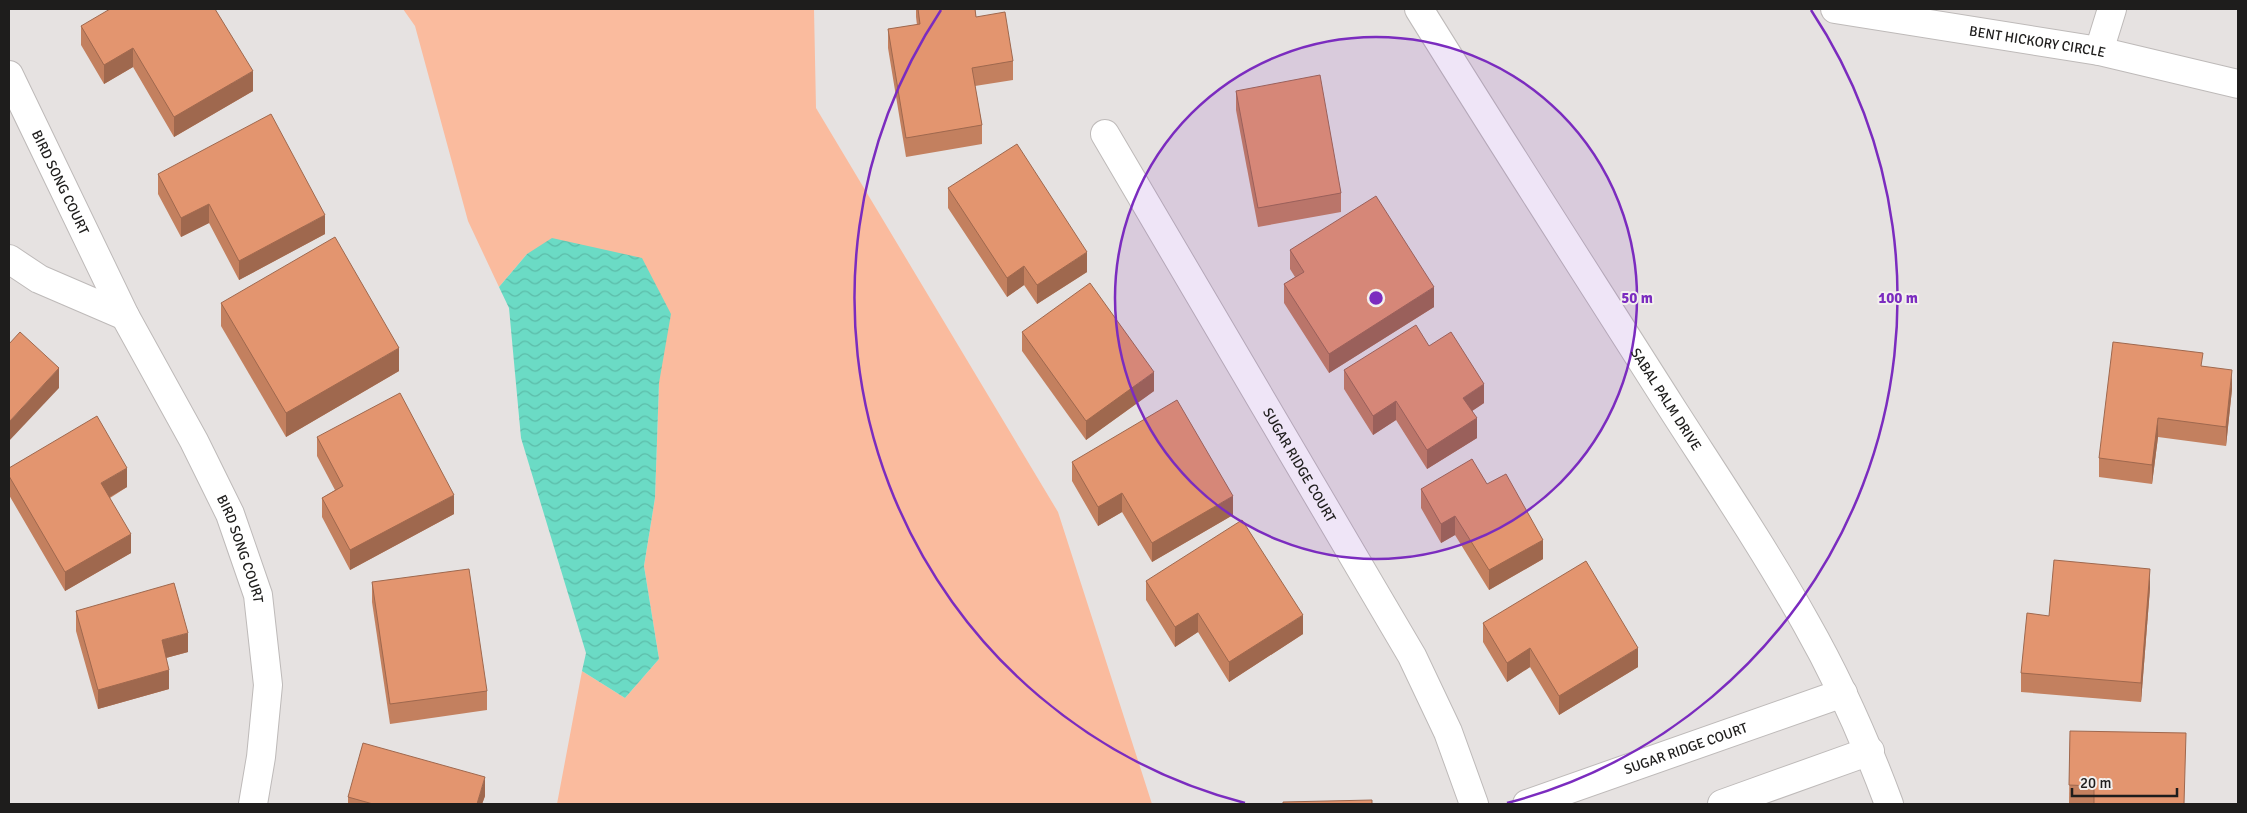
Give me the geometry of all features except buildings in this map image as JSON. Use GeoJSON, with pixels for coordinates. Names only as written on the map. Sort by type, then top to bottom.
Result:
{"type":"FeatureCollection","features":[{"type":"Feature","properties":{"kind":"street","name":"SABAL PALM DRIVE"},"geometry":{"type":"LineString","coordinates":[[1419,9],[1806,622],[1843,693],[1870,751],[1889,804]]}},
{"type":"Feature","properties":{"kind":"street","name":"BENT HICKORY CIRCLE"},"geometry":{"type":"LineString","coordinates":[[1835,9],[2099,51],[2238,84]]}},
{"type":"Feature","properties":{"kind":"street"},"geometry":{"type":"LineString","coordinates":[[2099,51],[2112,9]]}},
{"type":"Feature","properties":{"kind":"street","name":"BIRD SONG COURT"},"geometry":{"type":"LineString","coordinates":[[9,75],[125,316],[194,441],[230,514],[258,595],[268,685],[261,757],[252,804]]}},
{"type":"Feature","properties":{"kind":"street","name":"SUGAR RIDGE COURT"},"geometry":{"type":"LineString","coordinates":[[1105,134],[1412,656],[1448,732],[1474,804]]}},
{"type":"Feature","properties":{"kind":"street"},"geometry":{"type":"LineString","coordinates":[[9,259],[39,279],[125,316]]}},
{"type":"Feature","properties":{"kind":"street","name":"SUGAR RIDGE COURT"},"geometry":{"type":"LineString","coordinates":[[1527,804],[1843,693]]}},
{"type":"Feature","properties":{"kind":"street"},"geometry":{"type":"LineString","coordinates":[[1722,804],[1870,751]]}},
{"type":"Feature","properties":{"kind":"shaded area"},"geometry":{"type":"Polygon","coordinates":[[[403,9],[814,9],[816,108],[1058,512],[1152,804],[557,804],[582,671],[625,698],[659,659],[644,566],[655,498],[659,383],[527,254],[499,287],[468,221],[415,26],[403,9]]]}},
{"type":"Feature","properties":{"kind":"water"},"geometry":{"type":"Polygon","coordinates":[[[552,238],[642,258],[671,314],[659,383],[655,498],[644,566],[659,659],[625,698],[582,671],[586,653],[521,438],[509,308],[499,287],[527,254],[552,238]]]}}]}
